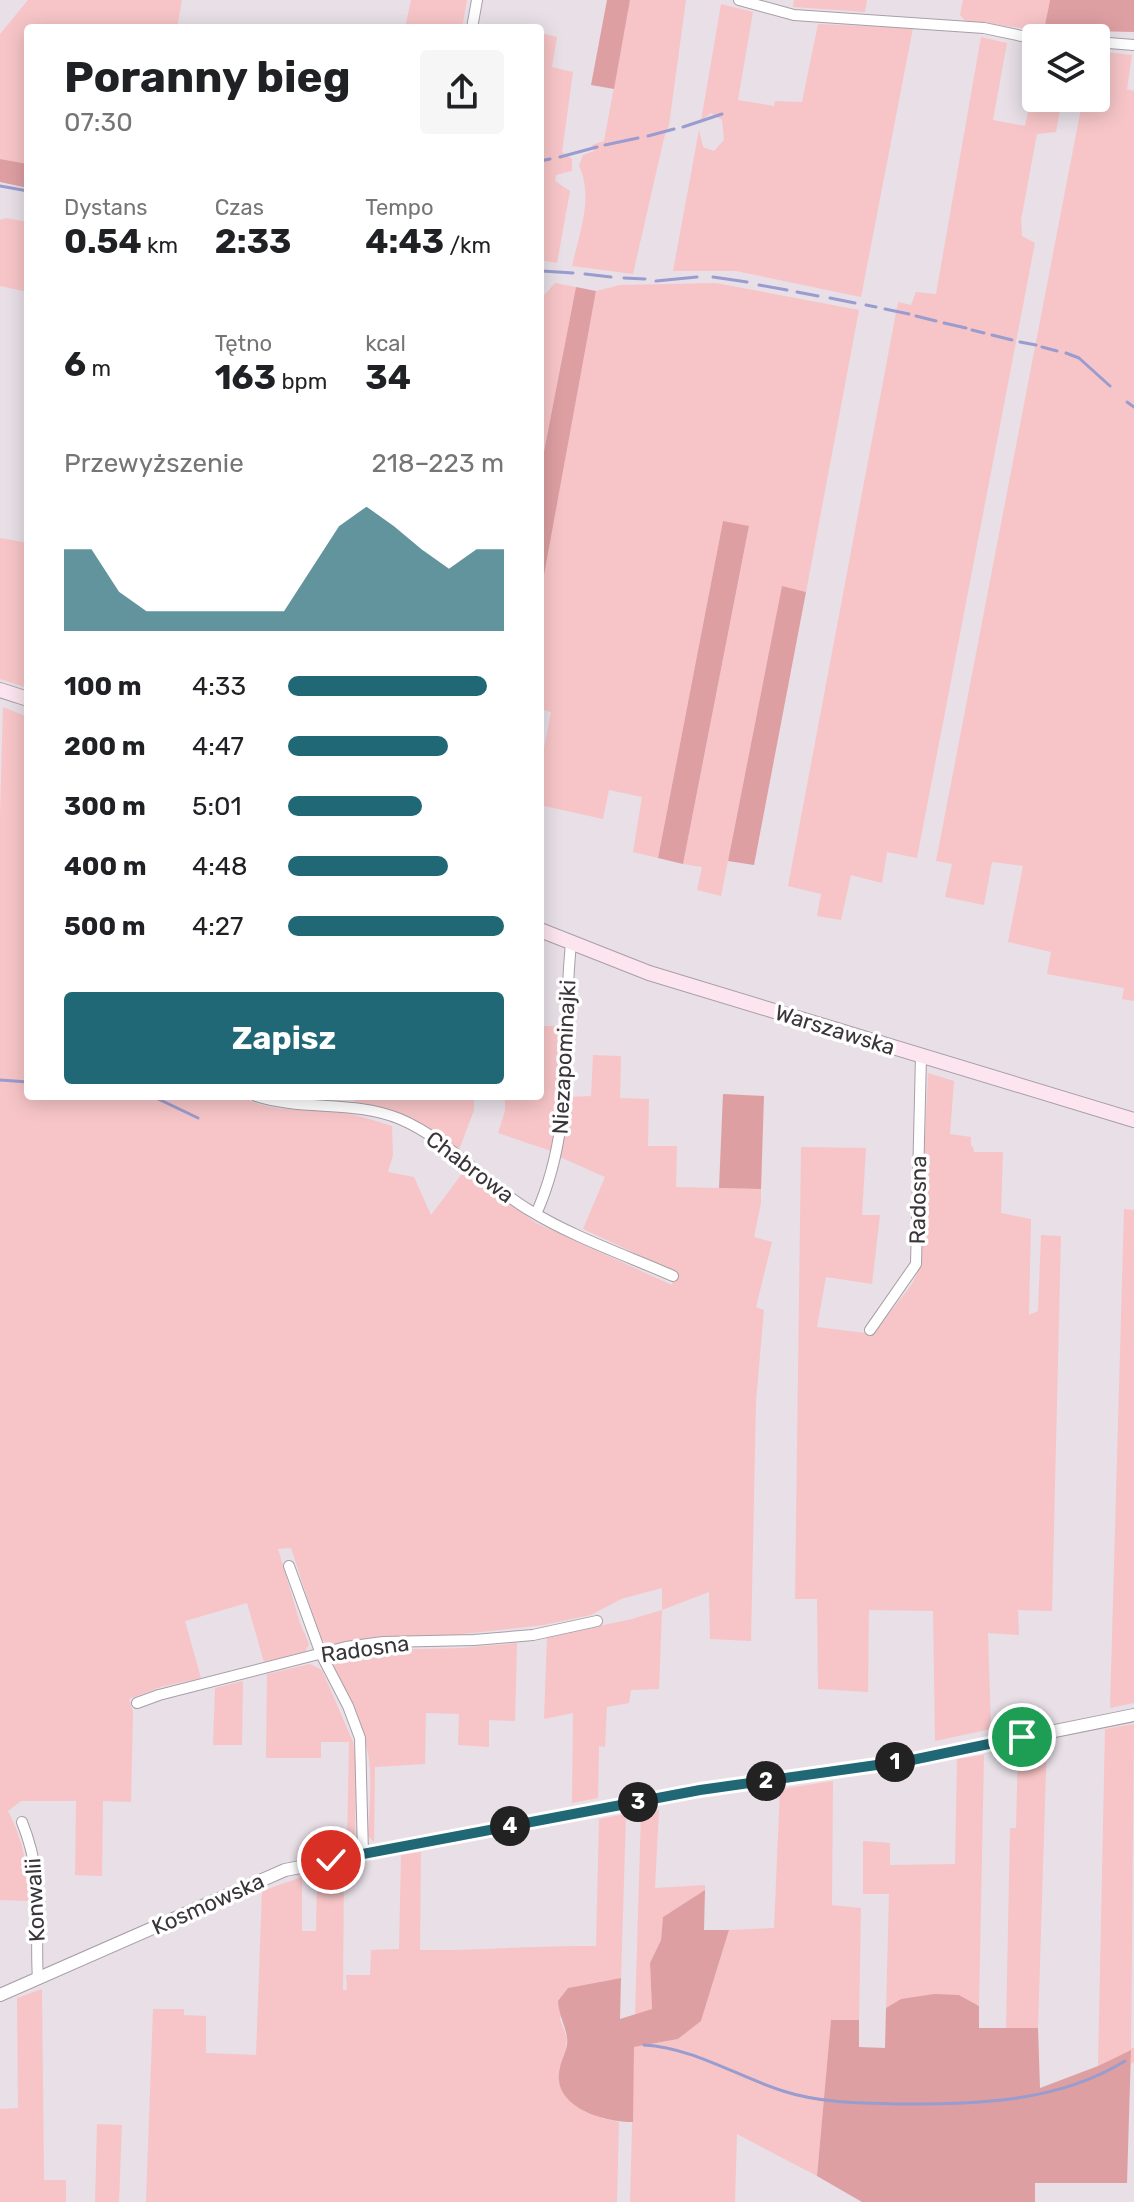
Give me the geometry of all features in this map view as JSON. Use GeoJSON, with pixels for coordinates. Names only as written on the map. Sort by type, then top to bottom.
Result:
{"type":"FeatureCollection","features":[{"type":"Feature","properties":{"kind":"main road"},"geometry":{"type":"LineString","coordinates":[[0,690],[24,698]]}},
{"type":"Feature","properties":{"kind":"main road","name":"Warszawska"},"geometry":{"type":"LineString","coordinates":[[544,932],[649,973],[1134,1120]]}},
{"type":"Feature","properties":{"kind":"street"},"geometry":{"type":"LineString","coordinates":[[473,24],[477,0]]}},
{"type":"Feature","properties":{"kind":"street"},"geometry":{"type":"LineString","coordinates":[[739,0],[794,15],[984,28],[1022,36]]}},
{"type":"Feature","properties":{"kind":"street"},"geometry":{"type":"LineString","coordinates":[[1110,43],[1134,45]]}},
{"type":"Feature","properties":{"kind":"street","name":"Niezapominajki"},"geometry":{"type":"LineString","coordinates":[[536,1214],[555,1164],[561,1129],[571,944]]}},
{"type":"Feature","properties":{"kind":"street","name":"Radosna"},"geometry":{"type":"LineString","coordinates":[[870,1330],[916,1264],[921,1056]]}},
{"type":"Feature","properties":{"kind":"street","name":"Chabrowa"},"geometry":{"type":"LineString","coordinates":[[275,1100],[290,1103],[337,1101],[419,1128],[549,1222],[673,1276]]}},
{"type":"Feature","properties":{"kind":"street"},"geometry":{"type":"LineString","coordinates":[[289,1566],[321,1654],[348,1706],[360,1738],[363,1854]]}},
{"type":"Feature","properties":{"kind":"street","name":"Radosna"},"geometry":{"type":"LineString","coordinates":[[137,1703],[321,1654],[383,1642],[533,1635],[597,1621]]}},
{"type":"Feature","properties":{"kind":"street","name":"Kosmowska"},"geometry":{"type":"LineString","coordinates":[[0,1995],[285,1870],[700,1790],[912,1760],[1134,1715]]}},
{"type":"Feature","properties":{"kind":"street","name":"Konwalii"},"geometry":{"type":"LineString","coordinates":[[22,1822],[33,1849],[37,1872],[38,1979]]}},
{"type":"Feature","properties":{"kind":"shaded area"},"geometry":{"type":"Polygon","coordinates":[[[28,0],[182,0],[178,24],[24,24],[24,163],[0,159],[0,34],[28,0]]]}},
{"type":"Feature","properties":{"kind":"shaded area"},"geometry":{"type":"Polygon","coordinates":[[[411,0],[467,0],[463,24],[406,24],[411,0]]]}},
{"type":"Feature","properties":{"kind":"shaded area"},"geometry":{"type":"Polygon","coordinates":[[[607,0],[630,0],[614,89],[591,85],[607,0]]]}},
{"type":"Feature","properties":{"kind":"shaded area"},"geometry":{"type":"Polygon","coordinates":[[[630,0],[686,0],[669,125],[633,274],[572,266],[585,203],[579,166],[583,155],[594,151],[592,145],[604,141],[630,0]]]}},
{"type":"Feature","properties":{"kind":"shaded area"},"geometry":{"type":"Polygon","coordinates":[[[794,0],[867,0],[865,12],[793,7],[794,0]]]}},
{"type":"Feature","properties":{"kind":"shaded area"},"geometry":{"type":"Polygon","coordinates":[[[963,0],[1050,0],[1045,24],[1022,24],[1022,28],[966,22],[960,15],[963,0]]]}},
{"type":"Feature","properties":{"kind":"shaded area"},"geometry":{"type":"Polygon","coordinates":[[[1050,0],[1134,0],[1134,32],[1110,31],[1110,24],[1045,24],[1050,0]]]}},
{"type":"Feature","properties":{"kind":"shaded area"},"geometry":{"type":"Polygon","coordinates":[[[721,4],[753,12],[738,100],[774,106],[775,101],[802,102],[818,24],[913,28],[861,297],[736,271],[673,271],[699,130],[703,147],[714,151],[724,140],[722,120],[711,113],[701,121],[721,4]]]}},
{"type":"Feature","properties":{"kind":"shaded area"},"geometry":{"type":"Polygon","coordinates":[[[544,34],[557,37],[552,67],[573,72],[562,152],[572,159],[572,171],[556,175],[555,181],[570,191],[557,263],[544,261],[544,34]]]}},
{"type":"Feature","properties":{"kind":"shaded area"},"geometry":{"type":"Polygon","coordinates":[[[981,37],[1007,43],[993,120],[1025,126],[1028,112],[1060,112],[1056,132],[1037,134],[1021,220],[1022,236],[1035,243],[917,858],[887,852],[882,883],[851,875],[841,920],[817,916],[821,894],[788,886],[898,302],[911,305],[916,292],[936,294],[981,37]]]}},
{"type":"Feature","properties":{"kind":"shaded area"},"geometry":{"type":"Polygon","coordinates":[[[1110,53],[1132,55],[1127,89],[1134,91],[1134,1001],[1122,999],[1124,988],[1047,974],[1051,952],[1008,942],[1023,866],[992,862],[984,905],[945,897],[952,864],[936,861],[1080,112],[1110,112],[1110,53]]]}},
{"type":"Feature","properties":{"kind":"shaded area"},"geometry":{"type":"Polygon","coordinates":[[[0,159],[24,163],[24,187],[0,182],[0,159]]]}},
{"type":"Feature","properties":{"kind":"shaded area"},"geometry":{"type":"Polygon","coordinates":[[[0,220],[24,221],[24,291],[0,286],[0,220]]]}},
{"type":"Feature","properties":{"kind":"shaded area"},"geometry":{"type":"Polygon","coordinates":[[[555,283],[576,287],[544,451],[544,295],[555,283]]]}},
{"type":"Feature","properties":{"kind":"shaded area"},"geometry":{"type":"Polygon","coordinates":[[[716,283],[859,310],[806,592],[782,587],[721,896],[697,890],[702,867],[683,864],[749,527],[723,521],[658,858],[633,852],[642,797],[609,790],[603,819],[544,806],[544,749],[551,712],[544,710],[544,575],[596,291],[620,285],[716,283]]]}},
{"type":"Feature","properties":{"kind":"shaded area"},"geometry":{"type":"Polygon","coordinates":[[[576,287],[596,291],[544,575],[544,451],[576,287]]]}},
{"type":"Feature","properties":{"kind":"shaded area"},"geometry":{"type":"Polygon","coordinates":[[[723,521],[749,526],[683,864],[658,858],[723,521]]]}},
{"type":"Feature","properties":{"kind":"shaded area"},"geometry":{"type":"Polygon","coordinates":[[[0,538],[24,542],[24,687],[0,679],[0,538]]]}},
{"type":"Feature","properties":{"kind":"shaded area"},"geometry":{"type":"Polygon","coordinates":[[[782,586],[806,592],[754,865],[728,861],[782,586]]]}},
{"type":"Feature","properties":{"kind":"shaded area"},"geometry":{"type":"Polygon","coordinates":[[[3,707],[24,715],[24,1100],[249,1100],[277,1108],[367,1118],[392,1126],[393,1155],[388,1172],[414,1177],[431,1215],[464,1171],[536,1223],[672,1285],[673,1271],[583,1229],[605,1177],[560,1157],[566,1127],[567,1097],[591,1096],[593,1055],[621,1056],[620,1098],[649,1099],[648,1146],[677,1146],[676,1187],[761,1189],[754,1237],[772,1242],[756,1307],[764,1310],[756,1401],[751,1641],[710,1639],[709,1592],[662,1610],[662,1588],[621,1599],[591,1615],[544,1625],[455,1635],[376,1637],[332,1645],[321,1640],[291,1548],[278,1549],[309,1644],[305,1652],[264,1662],[247,1603],[185,1621],[201,1678],[161,1687],[129,1699],[133,1712],[131,1802],[103,1801],[102,1876],[75,1875],[76,1801],[21,1801],[8,1811],[24,1854],[30,1901],[0,1900],[0,814],[3,707]]]}},
{"type":"Feature","properties":{"kind":"shaded area"},"geometry":{"type":"Polygon","coordinates":[[[544,1026],[564,1026],[554,1152],[498,1133],[505,1100],[544,1100],[544,1026]]]}},
{"type":"Feature","properties":{"kind":"shaded area"},"geometry":{"type":"Polygon","coordinates":[[[928,1073],[954,1081],[950,1134],[971,1137],[974,1152],[1003,1152],[1001,1213],[1031,1219],[1029,1315],[1038,1311],[1041,1235],[1061,1236],[1052,1611],[1018,1610],[1019,1635],[988,1633],[991,1729],[935,1741],[933,1611],[869,1610],[868,1692],[818,1689],[817,1599],[795,1599],[801,1147],[866,1148],[862,1215],[880,1215],[872,1284],[826,1277],[817,1327],[873,1334],[912,1284],[919,1269],[928,1073]]]}},
{"type":"Feature","properties":{"kind":"shaded area"},"geometry":{"type":"Polygon","coordinates":[[[723,1094],[764,1096],[761,1189],[719,1188],[723,1094]]]}},
{"type":"Feature","properties":{"kind":"shaded area"},"geometry":{"type":"Polygon","coordinates":[[[353,1100],[474,1100],[474,1110],[459,1150],[420,1123],[353,1100]]]}},
{"type":"Feature","properties":{"kind":"shaded area"},"geometry":{"type":"Polygon","coordinates":[[[1124,1209],[1134,1210],[1134,1703],[1110,1708],[1124,1209]]]}},
{"type":"Feature","properties":{"kind":"shaded area"},"geometry":{"type":"Polygon","coordinates":[[[662,1610],[659,1689],[631,1690],[629,1703],[607,1707],[605,1747],[599,1746],[598,1798],[572,1803],[573,1713],[544,1719],[547,1637],[662,1610]]]}},
{"type":"Feature","properties":{"kind":"shaded area"},"geometry":{"type":"Polygon","coordinates":[[[517,1643],[515,1721],[489,1720],[489,1747],[458,1745],[459,1714],[426,1713],[425,1764],[375,1767],[374,1842],[368,1836],[370,1778],[367,1746],[355,1710],[333,1664],[336,1657],[376,1650],[517,1643]]]}},
{"type":"Feature","properties":{"kind":"shaded area"},"geometry":{"type":"Polygon","coordinates":[[[310,1664],[322,1670],[353,1742],[356,1761],[355,1837],[351,1846],[347,1847],[349,1742],[321,1742],[321,1758],[266,1758],[267,1674],[310,1664]]]}},
{"type":"Feature","properties":{"kind":"shaded area"},"geometry":{"type":"Polygon","coordinates":[[[243,1681],[242,1745],[213,1745],[215,1688],[243,1681]]]}},
{"type":"Feature","properties":{"kind":"shaded area"},"geometry":{"type":"Polygon","coordinates":[[[1134,1724],[1131,2048],[1134,2048],[1134,2062],[1131,2064],[1131,2050],[1098,2066],[1105,1729],[1134,1724]]]}},
{"type":"Feature","properties":{"kind":"shaded area"},"geometry":{"type":"Polygon","coordinates":[[[1047,1739],[1038,2028],[1006,2028],[1010,1828],[1016,1828],[1018,1745],[1047,1739]]]}},
{"type":"Feature","properties":{"kind":"shaded area"},"geometry":{"type":"Polygon","coordinates":[[[984,1755],[979,2006],[959,1995],[901,1999],[886,2008],[889,1894],[863,1894],[863,1841],[890,1843],[890,1865],[955,1864],[957,1759],[984,1755]]]}},
{"type":"Feature","properties":{"kind":"shaded area"},"geometry":{"type":"Polygon","coordinates":[[[833,1781],[832,1905],[861,1908],[859,2020],[831,2021],[817,2176],[737,2134],[735,2202],[630,2202],[634,2047],[678,2039],[701,2021],[729,1930],[774,1928],[780,1789],[833,1781]]]}},
{"type":"Feature","properties":{"kind":"shaded area"},"geometry":{"type":"Polygon","coordinates":[[[659,1810],[655,1888],[705,1885],[705,1890],[663,1917],[661,1940],[650,1963],[652,2009],[635,2016],[641,1812],[659,1810]]]}},
{"type":"Feature","properties":{"kind":"shaded area"},"geometry":{"type":"Polygon","coordinates":[[[626,1814],[621,1978],[568,1988],[560,2019],[567,2038],[565,2056],[559,2069],[602,2118],[619,2122],[617,2202],[146,2202],[153,2009],[184,2009],[184,2015],[206,2016],[206,2053],[256,2055],[262,1891],[302,1877],[302,1931],[316,1931],[317,1874],[344,1869],[343,1990],[347,1990],[346,1975],[370,1975],[371,1950],[399,1949],[401,1855],[421,1852],[420,1950],[596,1946],[599,1819],[626,1814]]]}},
{"type":"Feature","properties":{"kind":"shaded area"},"geometry":{"type":"Polygon","coordinates":[[[705,1890],[704,1930],[729,1930],[701,2021],[678,2039],[634,2047],[633,2122],[584,2111],[573,2104],[560,2085],[559,2073],[567,2042],[558,2001],[568,1988],[621,1978],[620,2019],[652,2009],[650,1963],[661,1940],[663,1917],[705,1890]]]}},
{"type":"Feature","properties":{"kind":"shaded area"},"geometry":{"type":"Polygon","coordinates":[[[42,1989],[44,2180],[66,2180],[66,2202],[0,2202],[0,2109],[18,2108],[17,1998],[42,1989]]]}},
{"type":"Feature","properties":{"kind":"shaded area"},"geometry":{"type":"Polygon","coordinates":[[[934,1994],[959,1995],[979,2006],[979,2028],[1038,2028],[1040,2088],[1131,2050],[1127,2183],[1035,2183],[1035,2202],[862,2202],[817,2176],[831,2020],[859,2020],[859,2047],[885,2048],[886,2008],[901,1999],[934,1994]]]}},
{"type":"Feature","properties":{"kind":"shaded area"},"geometry":{"type":"Polygon","coordinates":[[[97,2124],[122,2125],[119,2202],[95,2202],[97,2124]]]}},
{"type":"Feature","properties":{"kind":"waterway"},"geometry":{"type":"LineString","coordinates":[[683,127],[722,114]]}},
{"type":"Feature","properties":{"kind":"waterway"},"geometry":{"type":"LineString","coordinates":[[648,136],[674,129]]}},
{"type":"Feature","properties":{"kind":"waterway"},"geometry":{"type":"LineString","coordinates":[[605,145],[638,138]]}},
{"type":"Feature","properties":{"kind":"waterway"},"geometry":{"type":"LineString","coordinates":[[560,157],[597,147]]}},
{"type":"Feature","properties":{"kind":"waterway"},"geometry":{"type":"LineString","coordinates":[[544,160],[550,159]]}},
{"type":"Feature","properties":{"kind":"waterway"},"geometry":{"type":"LineString","coordinates":[[0,186],[24,190]]}},
{"type":"Feature","properties":{"kind":"waterway"},"geometry":{"type":"LineString","coordinates":[[544,271],[573,273]]}},
{"type":"Feature","properties":{"kind":"waterway"},"geometry":{"type":"LineString","coordinates":[[585,274],[611,277]]}},
{"type":"Feature","properties":{"kind":"waterway"},"geometry":{"type":"LineString","coordinates":[[656,281],[697,277]]}},
{"type":"Feature","properties":{"kind":"waterway"},"geometry":{"type":"LineString","coordinates":[[713,277],[747,282]]}},
{"type":"Feature","properties":{"kind":"waterway"},"geometry":{"type":"LineString","coordinates":[[624,278],[645,279]]}},
{"type":"Feature","properties":{"kind":"waterway"},"geometry":{"type":"LineString","coordinates":[[759,285],[787,290]]}},
{"type":"Feature","properties":{"kind":"waterway"},"geometry":{"type":"LineString","coordinates":[[797,292],[818,296]]}},
{"type":"Feature","properties":{"kind":"waterway"},"geometry":{"type":"LineString","coordinates":[[830,298],[855,303]]}},
{"type":"Feature","properties":{"kind":"waterway"},"geometry":{"type":"LineString","coordinates":[[866,305],[876,307]]}},
{"type":"Feature","properties":{"kind":"waterway"},"geometry":{"type":"LineString","coordinates":[[885,309],[909,314]]}},
{"type":"Feature","properties":{"kind":"waterway"},"geometry":{"type":"LineString","coordinates":[[916,316],[936,321]]}},
{"type":"Feature","properties":{"kind":"waterway"},"geometry":{"type":"LineString","coordinates":[[944,323],[966,328]]}},
{"type":"Feature","properties":{"kind":"waterway"},"geometry":{"type":"LineString","coordinates":[[972,330],[984,333]]}},
{"type":"Feature","properties":{"kind":"waterway"},"geometry":{"type":"LineString","coordinates":[[992,335],[1012,340]]}},
{"type":"Feature","properties":{"kind":"waterway"},"geometry":{"type":"LineString","coordinates":[[1020,342],[1036,345]]}},
{"type":"Feature","properties":{"kind":"waterway"},"geometry":{"type":"LineString","coordinates":[[1042,347],[1057,351]]}},
{"type":"Feature","properties":{"kind":"waterway"},"geometry":{"type":"LineString","coordinates":[[1066,353],[1079,358],[1110,386]]}},
{"type":"Feature","properties":{"kind":"waterway"},"geometry":{"type":"LineString","coordinates":[[1127,402],[1134,407]]}},
{"type":"Feature","properties":{"kind":"waterway"},"geometry":{"type":"LineString","coordinates":[[0,1080],[24,1082]]}},
{"type":"Feature","properties":{"kind":"waterway"},"geometry":{"type":"LineString","coordinates":[[160,1100],[198,1118]]}},
{"type":"Feature","properties":{"kind":"waterway"},"geometry":{"type":"LineString","coordinates":[[644,2045],[680,2051],[797,2095],[826,2100],[899,2104],[986,2101],[1044,2093],[1099,2075],[1125,2061]]}},
{"type":"Feature","properties":{"kind":"route"},"geometry":{"type":"LineString","coordinates":[[331,1860],[700,1790],[912,1760],[1022,1737]]}}]}
